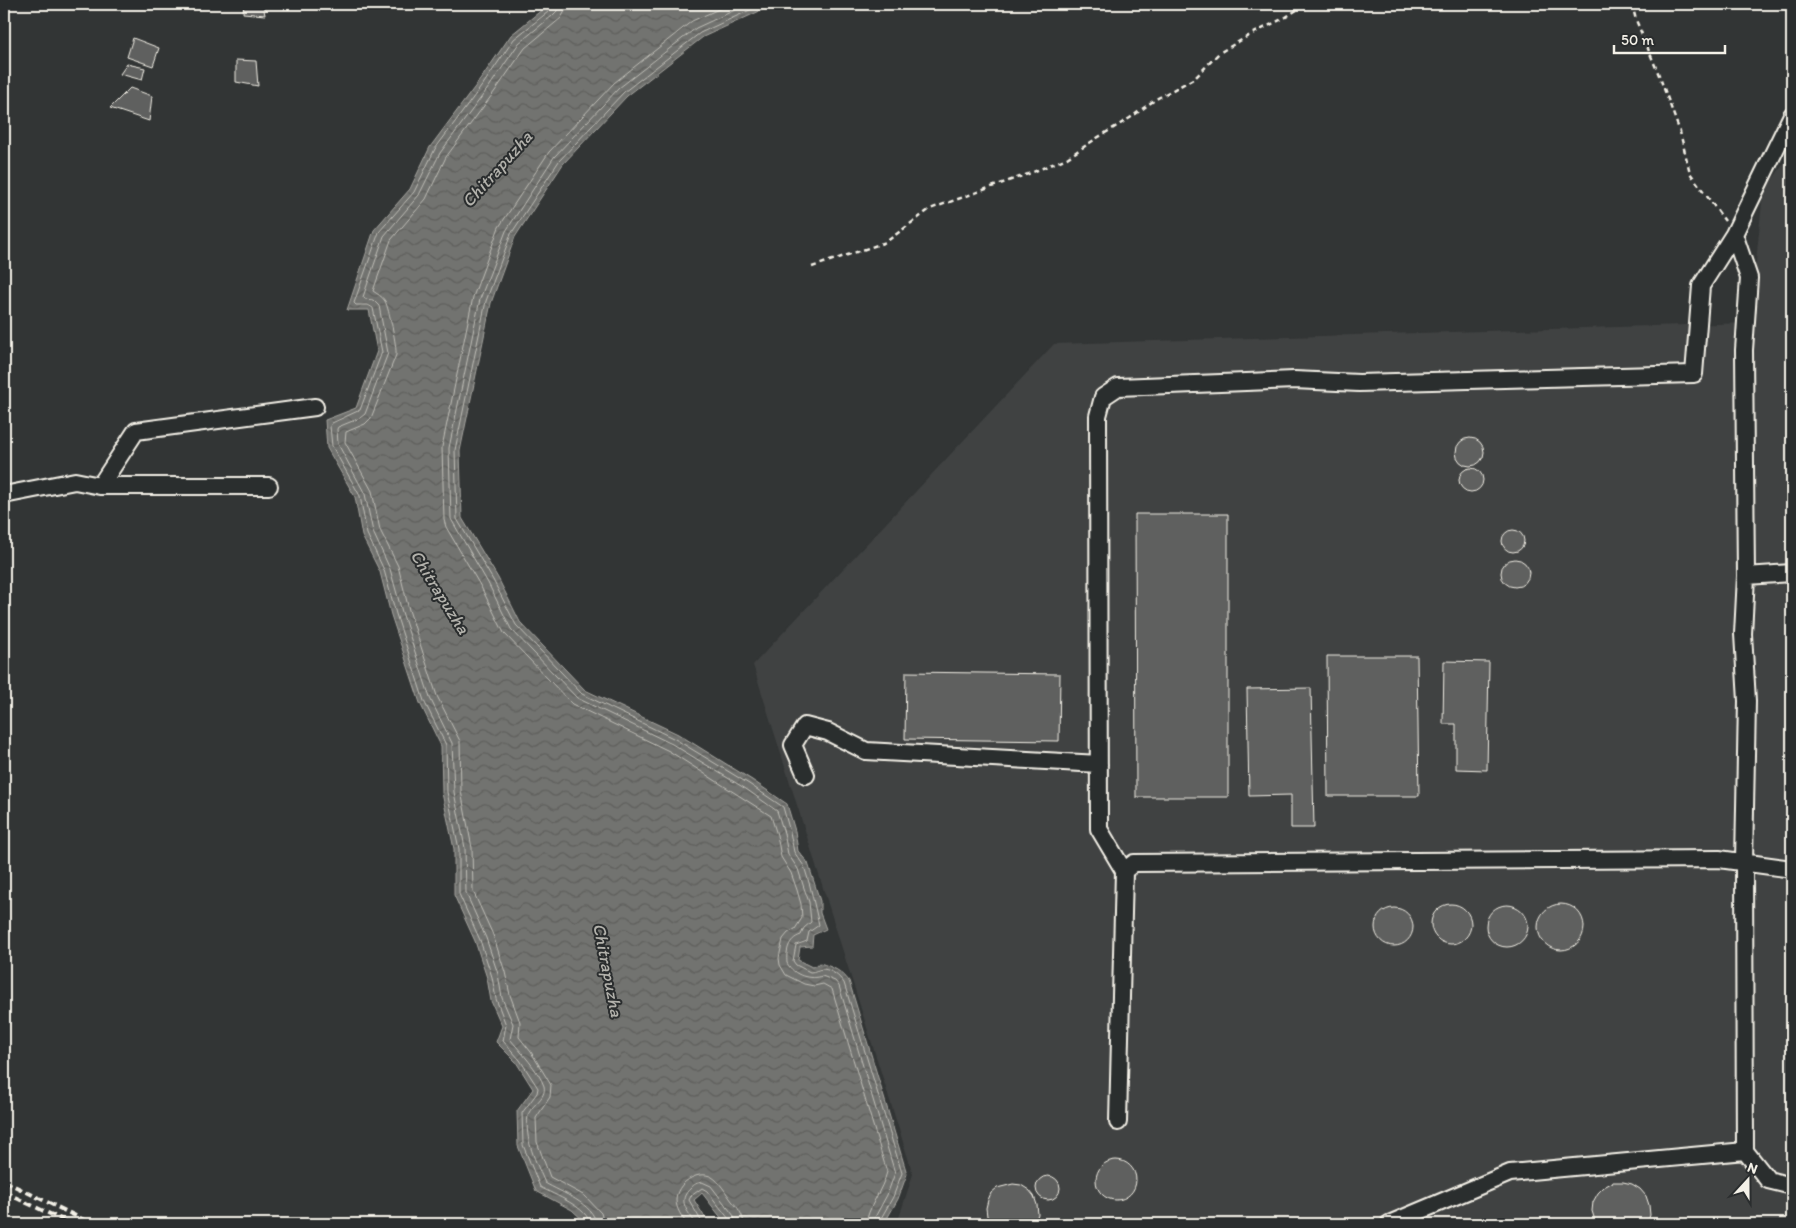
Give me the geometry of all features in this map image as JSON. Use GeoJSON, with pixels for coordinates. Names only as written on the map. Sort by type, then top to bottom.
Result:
{"type":"FeatureCollection","features":[{"type":"Feature","properties":{"kind":"street"},"geometry":{"type":"LineString","coordinates":[[1118,1122],[1124,871],[1100,829],[1098,416],[1103,397],[1118,388],[1294,380],[1359,383],[1694,374],[1701,286],[1734,234],[1792,115]]}},
{"type":"Feature","properties":{"kind":"street"},"geometry":{"type":"LineString","coordinates":[[1734,234],[1749,278],[1744,350],[1746,576],[1743,634],[1747,701],[1744,862],[1745,1151],[1768,1180],[1792,1186]]}},
{"type":"Feature","properties":{"kind":"street"},"geometry":{"type":"LineString","coordinates":[[100,486],[136,431],[315,407]]}},
{"type":"Feature","properties":{"kind":"street"},"geometry":{"type":"LineString","coordinates":[[4,495],[75,481],[100,486],[269,486]]}},
{"type":"Feature","properties":{"kind":"street"},"geometry":{"type":"LineString","coordinates":[[1746,576],[1792,573]]}},
{"type":"Feature","properties":{"kind":"street"},"geometry":{"type":"LineString","coordinates":[[806,775],[793,745],[805,726],[828,732],[866,751],[1099,764]]}},
{"type":"Feature","properties":{"kind":"street"},"geometry":{"type":"LineString","coordinates":[[1124,871],[1134,863],[1719,858],[1792,869]]}},
{"type":"Feature","properties":{"kind":"street"},"geometry":{"type":"LineString","coordinates":[[1389,1224],[1510,1173],[1745,1151]]}},
{"type":"Feature","properties":{"kind":"path"},"geometry":{"type":"LineString","coordinates":[[812,267],[886,242],[930,210],[1067,158],[1156,99],[1195,78],[1219,52],[1286,17],[1306,4]]}},
{"type":"Feature","properties":{"kind":"path"},"geometry":{"type":"LineString","coordinates":[[1632,4],[1636,20],[1680,132],[1690,173],[1734,234]]}},
{"type":"Feature","properties":{"kind":"shaded area"},"geometry":{"type":"Polygon","coordinates":[[[1792,153],[1792,1224],[897,1224],[913,1174],[753,665],[1054,344],[1750,323],[1763,192],[1792,153]]]}},
{"type":"Feature","properties":{"kind":"water","name":"Chitrapuzha"},"geometry":{"type":"Polygon","coordinates":[[[549,4],[775,4],[703,37],[627,96],[563,164],[515,237],[491,303],[460,451],[462,518],[498,578],[520,622],[585,690],[678,734],[787,804],[795,831],[798,851],[808,863],[820,901],[820,913],[826,929],[813,935],[812,946],[800,947],[798,960],[812,967],[820,963],[828,966],[846,977],[849,981],[907,1174],[898,1199],[884,1224],[726,1224],[702,1193],[694,1200],[709,1224],[587,1224],[572,1210],[536,1191],[518,1146],[517,1111],[533,1089],[516,1062],[496,1042],[502,1026],[491,1001],[487,978],[475,941],[454,895],[454,849],[442,793],[441,746],[420,703],[391,615],[380,572],[362,536],[355,497],[327,448],[325,420],[356,408],[377,351],[369,310],[347,310],[374,230],[410,189],[430,147],[511,35],[549,4]]]}},
{"type":"Feature","properties":{"kind":"building"},"geometry":{"type":"Polygon","coordinates":[[[244,4],[263,4],[265,15],[243,13],[244,4]]]}},
{"type":"Feature","properties":{"kind":"building"},"geometry":{"type":"Polygon","coordinates":[[[133,38],[159,48],[153,66],[127,57],[133,38]]]}},
{"type":"Feature","properties":{"kind":"building"},"geometry":{"type":"Polygon","coordinates":[[[236,60],[256,61],[258,86],[236,82],[236,60]]]}},
{"type":"Feature","properties":{"kind":"building"},"geometry":{"type":"Polygon","coordinates":[[[127,64],[145,68],[142,80],[120,74],[127,64]]]}},
{"type":"Feature","properties":{"kind":"building"},"geometry":{"type":"Polygon","coordinates":[[[130,88],[152,96],[149,121],[110,108],[130,88]]]}},
{"type":"Feature","properties":{"kind":"building"},"geometry":{"type":"Polygon","coordinates":[[[1470,438],[1480,442],[1484,452],[1480,462],[1470,466],[1460,462],[1456,452],[1460,442],[1470,438]]]}},
{"type":"Feature","properties":{"kind":"building"},"geometry":{"type":"Polygon","coordinates":[[[1471,468],[1480,471],[1483,480],[1480,489],[1471,492],[1462,489],[1459,480],[1462,471],[1471,468]]]}},
{"type":"Feature","properties":{"kind":"building"},"geometry":{"type":"Polygon","coordinates":[[[1135,514],[1228,514],[1228,797],[1136,797],[1135,514]]]}},
{"type":"Feature","properties":{"kind":"building"},"geometry":{"type":"Polygon","coordinates":[[[1513,530],[1521,533],[1524,541],[1521,549],[1513,552],[1505,549],[1502,541],[1505,533],[1513,530]]]}},
{"type":"Feature","properties":{"kind":"building"},"geometry":{"type":"Polygon","coordinates":[[[1515,559],[1525,563],[1529,573],[1525,583],[1515,587],[1505,583],[1501,573],[1505,563],[1515,559]]]}},
{"type":"Feature","properties":{"kind":"building"},"geometry":{"type":"Polygon","coordinates":[[[1327,656],[1417,656],[1419,796],[1328,796],[1327,656]]]}},
{"type":"Feature","properties":{"kind":"building"},"geometry":{"type":"Polygon","coordinates":[[[1444,661],[1489,662],[1487,770],[1456,769],[1456,724],[1443,724],[1444,661]]]}},
{"type":"Feature","properties":{"kind":"building"},"geometry":{"type":"Polygon","coordinates":[[[906,672],[1060,674],[1059,741],[905,739],[906,672]]]}},
{"type":"Feature","properties":{"kind":"building"},"geometry":{"type":"Polygon","coordinates":[[[1311,688],[1314,828],[1291,828],[1291,795],[1249,796],[1247,689],[1311,688]]]}},
{"type":"Feature","properties":{"kind":"building"},"geometry":{"type":"Polygon","coordinates":[[[1455,904],[1462,907],[1468,913],[1471,924],[1470,932],[1462,941],[1455,944],[1447,944],[1440,941],[1432,932],[1431,920],[1434,913],[1443,905],[1455,904]]]}},
{"type":"Feature","properties":{"kind":"building"},"geometry":{"type":"Polygon","coordinates":[[[1561,904],[1574,908],[1580,914],[1584,927],[1580,940],[1574,946],[1561,950],[1548,946],[1542,940],[1538,927],[1542,914],[1548,908],[1561,904]]]}},
{"type":"Feature","properties":{"kind":"building"},"geometry":{"type":"Polygon","coordinates":[[[1511,905],[1519,908],[1525,914],[1528,926],[1525,938],[1519,944],[1503,947],[1495,944],[1489,938],[1486,922],[1489,914],[1495,908],[1511,905]]]}},
{"type":"Feature","properties":{"kind":"building"},"geometry":{"type":"Polygon","coordinates":[[[1394,908],[1407,914],[1413,927],[1407,940],[1394,946],[1381,940],[1375,927],[1381,914],[1394,908]]]}},
{"type":"Feature","properties":{"kind":"building"},"geometry":{"type":"Polygon","coordinates":[[[1116,1160],[1130,1166],[1136,1180],[1130,1194],[1116,1200],[1102,1194],[1096,1180],[1102,1166],[1116,1160]]]}},
{"type":"Feature","properties":{"kind":"building"},"geometry":{"type":"Polygon","coordinates":[[[1048,1176],[1056,1180],[1060,1188],[1056,1196],[1048,1200],[1040,1196],[1036,1188],[1040,1180],[1048,1176]]]}},
{"type":"Feature","properties":{"kind":"building"},"geometry":{"type":"Polygon","coordinates":[[[1613,1182],[1632,1184],[1646,1196],[1650,1215],[1647,1224],[1596,1224],[1592,1211],[1593,1202],[1604,1187],[1613,1182]]]}},
{"type":"Feature","properties":{"kind":"building"},"geometry":{"type":"Polygon","coordinates":[[[1013,1184],[1021,1185],[1034,1196],[1038,1214],[1035,1222],[1033,1224],[991,1224],[986,1208],[991,1193],[997,1188],[1013,1184]]]}},
{"type":"Feature","properties":{"kind":"railway"},"geometry":{"type":"LineString","coordinates":[[4,1181],[92,1224]]}},
{"type":"Feature","properties":{"kind":"railway"},"geometry":{"type":"LineString","coordinates":[[4,1192],[71,1224]]}}]}
